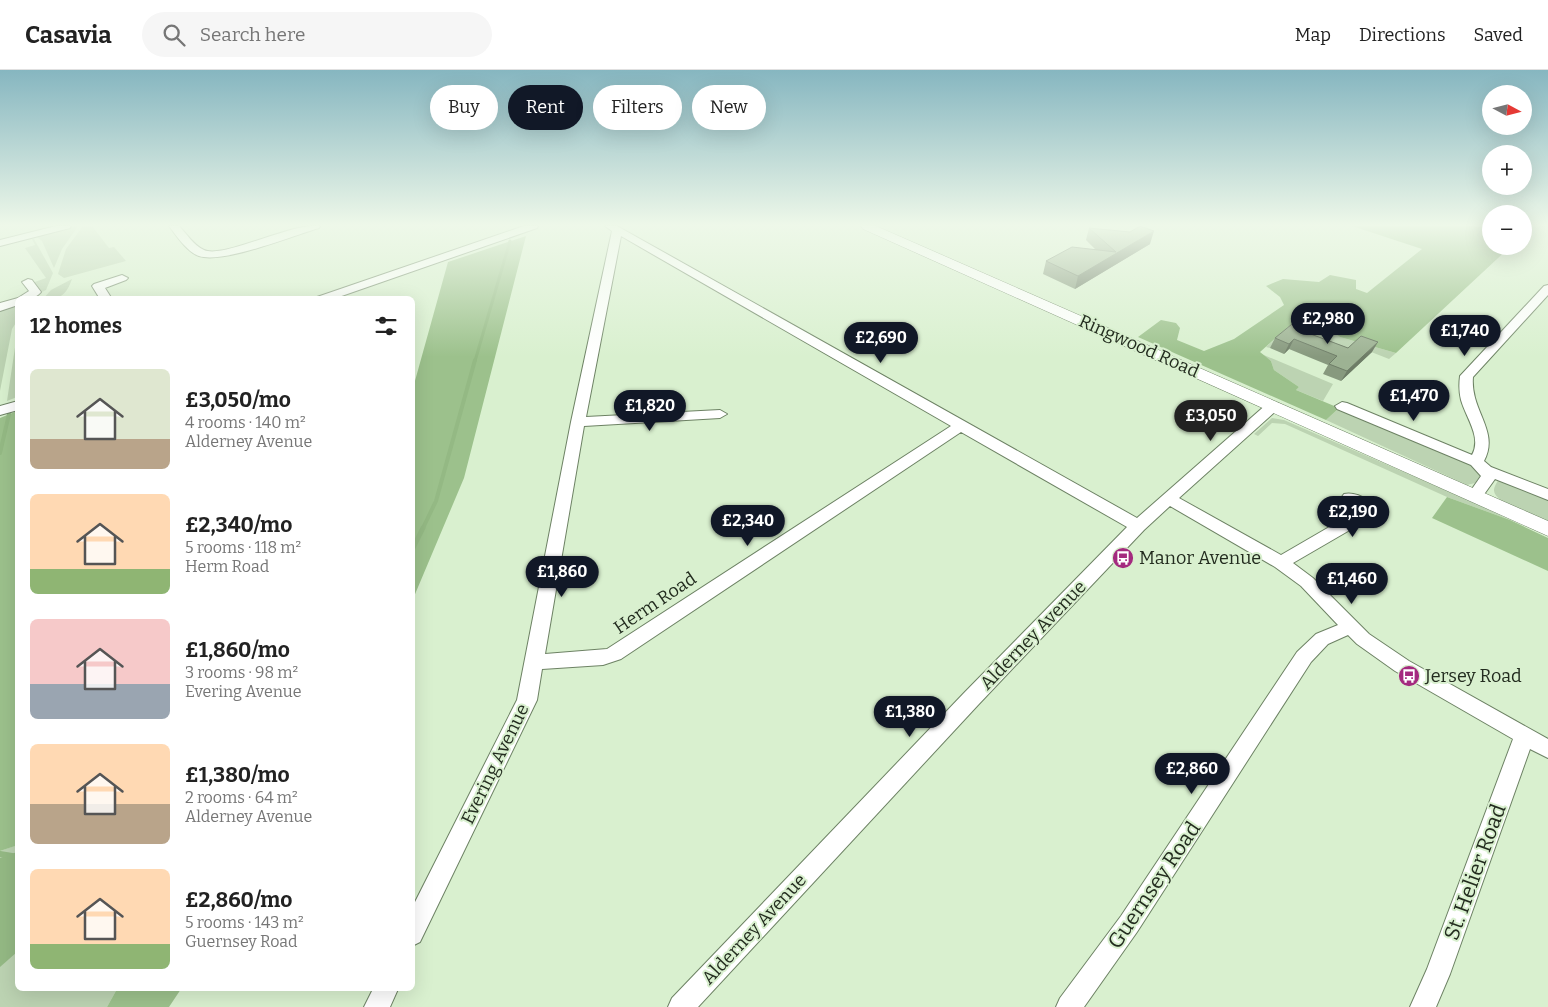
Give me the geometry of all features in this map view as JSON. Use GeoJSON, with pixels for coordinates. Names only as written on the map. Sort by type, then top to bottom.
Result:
{"type":"FeatureCollection","features":[{"type":"Feature","properties":{"kind":"main road","name":"Ringwood Road"},"geometry":{"type":"LineString","coordinates":[[965,270],[1548,529]]}},
{"type":"Feature","properties":{"kind":"street"},"geometry":{"type":"LineString","coordinates":[[330,296],[406,270]]}},
{"type":"Feature","properties":{"kind":"street","name":"Evering Avenue"},"geometry":{"type":"LineString","coordinates":[[415,928],[527,700],[607,270]]}},
{"type":"Feature","properties":{"kind":"street"},"geometry":{"type":"LineString","coordinates":[[687,270],[1138,526]]}},
{"type":"Feature","properties":{"kind":"street"},"geometry":{"type":"LineString","coordinates":[[100,296],[98,286],[122,278]]}},
{"type":"Feature","properties":{"kind":"street"},"geometry":{"type":"LineString","coordinates":[[28,282],[35,292],[28,296]]}},
{"type":"Feature","properties":{"kind":"street"},"geometry":{"type":"LineString","coordinates":[[1475,496],[1489,476],[1481,466],[1483,440],[1465,398],[1464,387],[1467,376],[1548,288]]}},
{"type":"Feature","properties":{"kind":"street"},"geometry":{"type":"LineString","coordinates":[[0,307],[15,302]]}},
{"type":"Feature","properties":{"kind":"street"},"geometry":{"type":"LineString","coordinates":[[1534,303],[1548,308]]}},
{"type":"Feature","properties":{"kind":"street"},"geometry":{"type":"LineString","coordinates":[[0,411],[15,405]]}},
{"type":"Feature","properties":{"kind":"street","name":"Alderney Avenue"},"geometry":{"type":"LineString","coordinates":[[681,1007],[971,699],[1138,526],[1272,406]]}},
{"type":"Feature","properties":{"kind":"street"},"geometry":{"type":"LineString","coordinates":[[1342,406],[1548,495]]}},
{"type":"Feature","properties":{"kind":"street"},"geometry":{"type":"LineString","coordinates":[[578,422],[720,414]]}},
{"type":"Feature","properties":{"kind":"street","name":"Herm Road"},"geometry":{"type":"LineString","coordinates":[[534,662],[603,658],[614,654],[960,426]]}},
{"type":"Feature","properties":{"kind":"street"},"geometry":{"type":"LineString","coordinates":[[1168,498],[1280,563],[1307,582],[1363,639],[1402,666],[1548,749]]}},
{"type":"Feature","properties":{"kind":"street"},"geometry":{"type":"LineString","coordinates":[[1280,563],[1349,523],[1362,504],[1349,498]]}},
{"type":"Feature","properties":{"kind":"street","name":"Guernsey Road"},"geometry":{"type":"LineString","coordinates":[[1069,1007],[1129,924],[1304,657],[1322,639],[1350,627]]}},
{"type":"Feature","properties":{"kind":"street","name":"St. Helier Road"},"geometry":{"type":"LineString","coordinates":[[1423,1007],[1438,974],[1524,736]]}},
{"type":"Feature","properties":{"kind":"street"},"geometry":{"type":"LineString","coordinates":[[377,1007],[385,991]]}},
{"type":"Feature","properties":{"kind":"shaded area"},"geometry":{"type":"Polygon","coordinates":[[[40,270],[51,270],[53,273],[46,290],[30,296],[32,283],[46,278],[40,270]]]}},
{"type":"Feature","properties":{"kind":"shaded area"},"geometry":{"type":"Polygon","coordinates":[[[59,270],[94,270],[64,278],[58,274],[59,270]]]}},
{"type":"Feature","properties":{"kind":"shaded area"},"geometry":{"type":"Polygon","coordinates":[[[446,270],[517,270],[464,478],[415,594],[415,381],[446,270]]]}},
{"type":"Feature","properties":{"kind":"shaded area"},"geometry":{"type":"Polygon","coordinates":[[[1396,270],[1485,270],[1396,353],[1340,337],[1325,326],[1303,319],[1287,328],[1260,352],[1271,361],[1274,370],[1299,387],[1296,390],[1339,408],[1326,420],[1138,337],[1161,320],[1176,323],[1180,328],[1177,340],[1204,351],[1234,339],[1284,305],[1280,297],[1266,286],[1283,279],[1319,282],[1330,275],[1356,280],[1356,289],[1367,293],[1396,270]]]}},
{"type":"Feature","properties":{"kind":"shaded area"},"geometry":{"type":"Polygon","coordinates":[[[72,279],[62,295],[46,296],[51,290],[72,279]]]}},
{"type":"Feature","properties":{"kind":"shaded area"},"geometry":{"type":"Polygon","coordinates":[[[15,306],[15,324],[12,329],[0,391],[0,310],[15,306]]]}},
{"type":"Feature","properties":{"kind":"shaded area"},"geometry":{"type":"Polygon","coordinates":[[[1303,319],[1325,326],[1340,337],[1396,353],[1389,359],[1356,346],[1342,359],[1292,330],[1270,348],[1266,347],[1287,328],[1303,319]]]}},
{"type":"Feature","properties":{"kind":"shaded area"},"geometry":{"type":"Polygon","coordinates":[[[15,347],[15,398],[7,401],[15,347]]]}},
{"type":"Feature","properties":{"kind":"shaded area"},"geometry":{"type":"Polygon","coordinates":[[[1259,353],[1333,384],[1323,401],[1296,390],[1299,387],[1274,370],[1271,361],[1259,353]]]}},
{"type":"Feature","properties":{"kind":"shaded area"},"geometry":{"type":"Polygon","coordinates":[[[1339,408],[1479,468],[1481,475],[1475,483],[1467,485],[1326,420],[1339,408]]]}},
{"type":"Feature","properties":{"kind":"shaded area"},"geometry":{"type":"Polygon","coordinates":[[[15,412],[15,846],[0,851],[0,418],[15,412]]]}},
{"type":"Feature","properties":{"kind":"shaded area"},"geometry":{"type":"Polygon","coordinates":[[[1272,418],[1284,420],[1510,520],[1447,497],[1285,424],[1272,423],[1258,436],[1254,434],[1272,418]]]}},
{"type":"Feature","properties":{"kind":"shaded area"},"geometry":{"type":"Polygon","coordinates":[[[1499,479],[1548,498],[1548,522],[1516,509],[1500,500],[1494,490],[1499,479]]]}},
{"type":"Feature","properties":{"kind":"shaded area"},"geometry":{"type":"Polygon","coordinates":[[[1447,497],[1510,520],[1548,538],[1548,571],[1432,518],[1447,497]]]}},
{"type":"Feature","properties":{"kind":"shaded area"},"geometry":{"type":"Polygon","coordinates":[[[15,846],[15,991],[116,991],[107,1007],[0,1007],[0,851],[15,846]]]}},
{"type":"Feature","properties":{"kind":"shaded area"},"geometry":{"type":"Polygon","coordinates":[[[15,853],[15,954],[0,967],[0,858],[15,853]]]}},
{"type":"Feature","properties":{"kind":"shaded area"},"geometry":{"type":"Polygon","coordinates":[[[116,991],[180,991],[169,1007],[107,1007],[116,991]]]}},
{"type":"Feature","properties":{"kind":"building"},"geometry":{"type":"Polygon","coordinates":[[[1065,270],[1089,270],[1078,276],[1065,270]]]}},
{"type":"Feature","properties":{"kind":"building"},"geometry":{"type":"Polygon","coordinates":[[[1297,320],[1314,327],[1308,333],[1348,348],[1361,336],[1378,342],[1347,371],[1329,364],[1337,356],[1294,339],[1289,344],[1275,338],[1297,320]]]}},
{"type":"Feature","properties":{"kind":"waterway"},"geometry":{"type":"LineString","coordinates":[[475,361],[502,270]]}},
{"type":"Feature","properties":{"kind":"waterway"},"geometry":{"type":"LineString","coordinates":[[422,530],[436,501],[475,360]]}},
{"type":"Feature","properties":{"kind":"waterway"},"geometry":{"type":"LineString","coordinates":[[0,453],[9,414]]}},
{"type":"Feature","properties":{"kind":"waterway"},"geometry":{"type":"LineString","coordinates":[[415,544],[422,530]]}},
{"type":"Feature","properties":{"kind":"waterway"},"geometry":{"type":"LineString","coordinates":[[0,854],[15,856]]}},
{"type":"Feature","properties":{"kind":"place","name":"Manor Avenue"},"geometry":{"type":"Point","coordinates":[1123,558]}},
{"type":"Feature","properties":{"kind":"place","name":"Jersey Road"},"geometry":{"type":"Point","coordinates":[1409,676]}}]}
